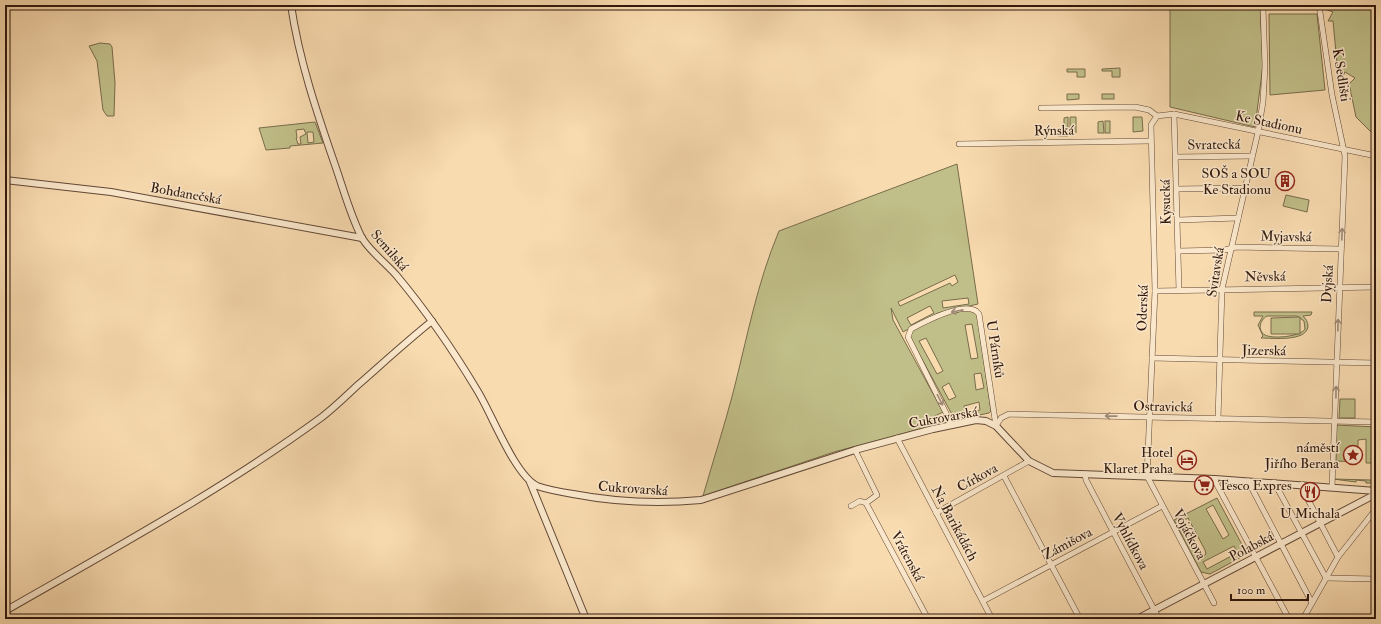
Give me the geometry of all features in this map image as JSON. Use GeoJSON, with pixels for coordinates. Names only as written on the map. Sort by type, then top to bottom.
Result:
{"type":"FeatureCollection","features":[{"type":"Feature","properties":{"kind":"street","name":"Semilská"},"geometry":{"type":"LineString","coordinates":[[291,5],[299,51],[328,144],[362,238],[397,276],[432,321],[482,397],[520,470],[530,482],[586,619]]}},
{"type":"Feature","properties":{"kind":"street","name":"K Sedlišti"},"geometry":{"type":"LineString","coordinates":[[1319,5],[1332,95],[1344,149]]}},
{"type":"Feature","properties":{"kind":"street","name":"Svitavská"},"geometry":{"type":"LineString","coordinates":[[1218,419],[1222,289],[1258,132],[1263,102],[1265,66],[1263,8]]}},
{"type":"Feature","properties":{"kind":"street"},"geometry":{"type":"LineString","coordinates":[[1041,108],[1136,107],[1150,110],[1157,116],[1151,125],[1150,141]]}},
{"type":"Feature","properties":{"kind":"street","name":"Ke Stadionu"},"geometry":{"type":"LineString","coordinates":[[1157,116],[1174,114],[1376,156]]}},
{"type":"Feature","properties":{"kind":"street","name":"Kysucká"},"geometry":{"type":"LineString","coordinates":[[1174,114],[1179,290]]}},
{"type":"Feature","properties":{"kind":"street","name":"Rýnská"},"geometry":{"type":"LineString","coordinates":[[959,144],[1150,141]]}},
{"type":"Feature","properties":{"kind":"street","name":"Oderská"},"geometry":{"type":"LineString","coordinates":[[1147,476],[1155,291],[1150,141]]}},
{"type":"Feature","properties":{"kind":"street","name":"Dyjská"},"geometry":{"type":"LineString","coordinates":[[1335,420],[1344,149]]}},
{"type":"Feature","properties":{"kind":"street","name":"Svratecká"},"geometry":{"type":"LineString","coordinates":[[1176,157],[1252,156]]}},
{"type":"Feature","properties":{"kind":"street","name":"Bohdanečská"},"geometry":{"type":"LineString","coordinates":[[5,180],[111,192],[362,238]]}},
{"type":"Feature","properties":{"kind":"street"},"geometry":{"type":"LineString","coordinates":[[1177,189],[1244,188]]}},
{"type":"Feature","properties":{"kind":"street"},"geometry":{"type":"LineString","coordinates":[[1178,220],[1238,218]]}},
{"type":"Feature","properties":{"kind":"street","name":"Myjavská"},"geometry":{"type":"LineString","coordinates":[[1178,251],[1230,249],[1236,247],[1341,249]]}},
{"type":"Feature","properties":{"kind":"street","name":"Něvská"},"geometry":{"type":"LineString","coordinates":[[1155,291],[1376,287]]}},
{"type":"Feature","properties":{"kind":"street","name":"U Párníků"},"geometry":{"type":"LineString","coordinates":[[952,425],[908,338],[908,332],[939,314],[970,309],[976,311],[978,314],[996,426]]}},
{"type":"Feature","properties":{"kind":"street"},"geometry":{"type":"LineString","coordinates":[[5,611],[217,489],[273,452],[324,415],[402,345],[432,321]]}},
{"type":"Feature","properties":{"kind":"street","name":"Jizerská"},"geometry":{"type":"LineString","coordinates":[[1152,358],[1376,363]]}},
{"type":"Feature","properties":{"kind":"street","name":"Ostravická"},"geometry":{"type":"LineString","coordinates":[[996,426],[1000,418],[1009,414],[1335,420]]}},
{"type":"Feature","properties":{"kind":"street","name":"Cukrovarská"},"geometry":{"type":"LineString","coordinates":[[530,482],[545,489],[624,501],[681,502],[701,500],[855,450],[897,438],[981,420],[996,426],[1029,461],[1048,472],[1274,482],[1376,491]]}},
{"type":"Feature","properties":{"kind":"street"},"geometry":{"type":"LineString","coordinates":[[1332,487],[1335,420],[1376,422]]}},
{"type":"Feature","properties":{"kind":"street","name":"Na Barikádách"},"geometry":{"type":"LineString","coordinates":[[897,438],[992,619]]}},
{"type":"Feature","properties":{"kind":"street"},"geometry":{"type":"LineString","coordinates":[[851,506],[860,502],[866,503],[876,498],[877,492],[855,450]]}},
{"type":"Feature","properties":{"kind":"street","name":"Církova"},"geometry":{"type":"LineString","coordinates":[[936,513],[1029,461]]}},
{"type":"Feature","properties":{"kind":"street","name":"Vyhlídkova"},"geometry":{"type":"LineString","coordinates":[[1085,474],[1112,532],[1159,619]]}},
{"type":"Feature","properties":{"kind":"street"},"geometry":{"type":"LineString","coordinates":[[1004,476],[1080,619]]}},
{"type":"Feature","properties":{"kind":"street","name":"Vojáčkova"},"geometry":{"type":"LineString","coordinates":[[1147,476],[1214,603]]}},
{"type":"Feature","properties":{"kind":"street"},"geometry":{"type":"LineString","coordinates":[[1215,479],[1289,619]]}},
{"type":"Feature","properties":{"kind":"street"},"geometry":{"type":"LineString","coordinates":[[1248,481],[1312,602]]}},
{"type":"Feature","properties":{"kind":"street"},"geometry":{"type":"LineString","coordinates":[[1274,482],[1326,578]]}},
{"type":"Feature","properties":{"kind":"street"},"geometry":{"type":"LineString","coordinates":[[1302,484],[1338,557]]}},
{"type":"Feature","properties":{"kind":"street","name":"Polabská"},"geometry":{"type":"LineString","coordinates":[[1137,619],[1376,494]]}},
{"type":"Feature","properties":{"kind":"street","name":"Vrátenská"},"geometry":{"type":"LineString","coordinates":[[866,503],[928,619]]}},
{"type":"Feature","properties":{"kind":"street","name":"Zámišova"},"geometry":{"type":"LineString","coordinates":[[983,601],[1162,506]]}},
{"type":"Feature","properties":{"kind":"street"},"geometry":{"type":"LineString","coordinates":[[1303,619],[1338,557],[1376,509]]}},
{"type":"Feature","properties":{"kind":"street"},"geometry":{"type":"LineString","coordinates":[[1326,578],[1376,579]]}},
{"type":"Feature","properties":{"kind":"shaded area"},"geometry":{"type":"Polygon","coordinates":[[[1170,5],[1260,5],[1263,65],[1255,127],[1170,107],[1170,5]]]}},
{"type":"Feature","properties":{"kind":"shaded area"},"geometry":{"type":"Polygon","coordinates":[[[1325,5],[1376,5],[1376,130],[1374,132],[1376,135],[1373,134],[1356,117],[1349,84],[1355,78],[1345,72],[1343,76],[1338,74],[1333,21],[1328,21],[1333,12],[1325,9],[1325,5]]]}},
{"type":"Feature","properties":{"kind":"shaded area"},"geometry":{"type":"Polygon","coordinates":[[[1269,14],[1317,14],[1325,90],[1270,95],[1269,14]]]}},
{"type":"Feature","properties":{"kind":"shaded area"},"geometry":{"type":"Polygon","coordinates":[[[100,43],[110,44],[112,47],[115,83],[114,116],[107,116],[103,110],[97,61],[89,46],[100,43]]]}},
{"type":"Feature","properties":{"kind":"shaded area"},"geometry":{"type":"Polygon","coordinates":[[[1120,68],[1120,77],[1112,77],[1112,71],[1102,71],[1102,69],[1120,68]]]}},
{"type":"Feature","properties":{"kind":"shaded area"},"geometry":{"type":"Polygon","coordinates":[[[1067,69],[1085,69],[1085,77],[1077,77],[1077,72],[1067,72],[1067,69]]]}},
{"type":"Feature","properties":{"kind":"shaded area"},"geometry":{"type":"Polygon","coordinates":[[[1067,94],[1079,94],[1079,99],[1067,100],[1067,94]]]}},
{"type":"Feature","properties":{"kind":"shaded area"},"geometry":{"type":"Polygon","coordinates":[[[1102,94],[1114,94],[1114,99],[1102,99],[1102,94]]]}},
{"type":"Feature","properties":{"kind":"shaded area"},"geometry":{"type":"Polygon","coordinates":[[[1068,117],[1068,136],[1058,136],[1058,133],[1064,133],[1064,118],[1068,117]]]}},
{"type":"Feature","properties":{"kind":"shaded area"},"geometry":{"type":"Polygon","coordinates":[[[1070,117],[1076,117],[1076,133],[1070,133],[1070,117]]]}},
{"type":"Feature","properties":{"kind":"shaded area"},"geometry":{"type":"Polygon","coordinates":[[[1133,117],[1142,117],[1143,131],[1133,132],[1133,117]]]}},
{"type":"Feature","properties":{"kind":"shaded area"},"geometry":{"type":"Polygon","coordinates":[[[1103,121],[1104,133],[1098,133],[1098,122],[1103,121]]]}},
{"type":"Feature","properties":{"kind":"shaded area"},"geometry":{"type":"Polygon","coordinates":[[[1105,121],[1110,121],[1110,133],[1105,133],[1105,121]]]}},
{"type":"Feature","properties":{"kind":"shaded area"},"geometry":{"type":"Polygon","coordinates":[[[315,122],[323,143],[266,150],[259,128],[315,122]],[[304,129],[296,130],[298,144],[301,144],[300,137],[306,134],[304,129]],[[307,132],[308,143],[314,142],[313,132],[307,132]]]}},
{"type":"Feature","properties":{"kind":"shaded area"},"geometry":{"type":"Polygon","coordinates":[[[957,164],[978,304],[938,313],[903,332],[891,308],[893,320],[943,412],[935,416],[938,424],[834,452],[703,496],[733,393],[758,291],[779,231],[957,164]],[[955,275],[898,302],[900,306],[950,283],[952,286],[958,282],[955,275]],[[968,298],[942,301],[943,308],[969,304],[968,298]],[[930,306],[907,318],[911,325],[934,313],[930,306]]]}},
{"type":"Feature","properties":{"kind":"shaded area"},"geometry":{"type":"Polygon","coordinates":[[[1286,195],[1309,200],[1307,212],[1283,206],[1286,195]]]}},
{"type":"Feature","properties":{"kind":"shaded area"},"geometry":{"type":"Polygon","coordinates":[[[971,309],[977,313],[991,411],[989,413],[955,420],[910,337],[913,330],[939,316],[971,309]],[[972,324],[965,325],[971,359],[978,358],[972,324]],[[926,338],[919,341],[937,374],[943,371],[926,338]],[[981,373],[974,374],[976,390],[984,388],[981,373]],[[949,383],[942,387],[949,400],[956,397],[949,383]],[[979,402],[964,406],[965,413],[980,410],[979,402]]]}},
{"type":"Feature","properties":{"kind":"shaded area"},"geometry":{"type":"Polygon","coordinates":[[[1254,312],[1312,312],[1311,315],[1303,316],[1308,324],[1306,332],[1295,337],[1288,338],[1261,338],[1263,336],[1258,325],[1263,316],[1254,316],[1254,312]],[[1267,316],[1261,322],[1260,328],[1265,335],[1274,337],[1298,334],[1305,329],[1304,321],[1297,316],[1267,316]]]}},
{"type":"Feature","properties":{"kind":"shaded area"},"geometry":{"type":"Polygon","coordinates":[[[1300,317],[1300,334],[1271,334],[1271,318],[1300,317]]]}},
{"type":"Feature","properties":{"kind":"shaded area"},"geometry":{"type":"Polygon","coordinates":[[[1340,399],[1355,399],[1355,418],[1339,418],[1340,399]]]}},
{"type":"Feature","properties":{"kind":"shaded area"},"geometry":{"type":"Polygon","coordinates":[[[1336,425],[1376,427],[1376,463],[1366,463],[1366,439],[1358,440],[1358,462],[1336,461],[1336,425]]]}},
{"type":"Feature","properties":{"kind":"shaded area"},"geometry":{"type":"Polygon","coordinates":[[[1333,479],[1370,480],[1376,483],[1366,483],[1366,481],[1356,480],[1356,482],[1333,479]]]}},
{"type":"Feature","properties":{"kind":"shaded area"},"geometry":{"type":"Polygon","coordinates":[[[1217,498],[1247,554],[1210,574],[1201,572],[1174,520],[1217,498]],[[1213,505],[1206,509],[1223,539],[1229,535],[1213,505]],[[1188,518],[1182,521],[1202,557],[1206,554],[1205,550],[1188,518]],[[1234,546],[1203,562],[1207,569],[1237,553],[1234,546]]]}},
{"type":"Feature","properties":{"kind":"place","name":"SOŠ a SOU Ke Stadionu"},"geometry":{"type":"Point","coordinates":[1285,181]}},
{"type":"Feature","properties":{"kind":"place","name":"náměstí Jiřího Berana"},"geometry":{"type":"Point","coordinates":[1353,455]}},
{"type":"Feature","properties":{"kind":"place","name":"Hotel Klaret Praha"},"geometry":{"type":"Point","coordinates":[1187,460]}},
{"type":"Feature","properties":{"kind":"place","name":"Tesco Expres"},"geometry":{"type":"Point","coordinates":[1204,485]}},
{"type":"Feature","properties":{"kind":"place","name":"U Michala"},"geometry":{"type":"Point","coordinates":[1310,492]}}]}
